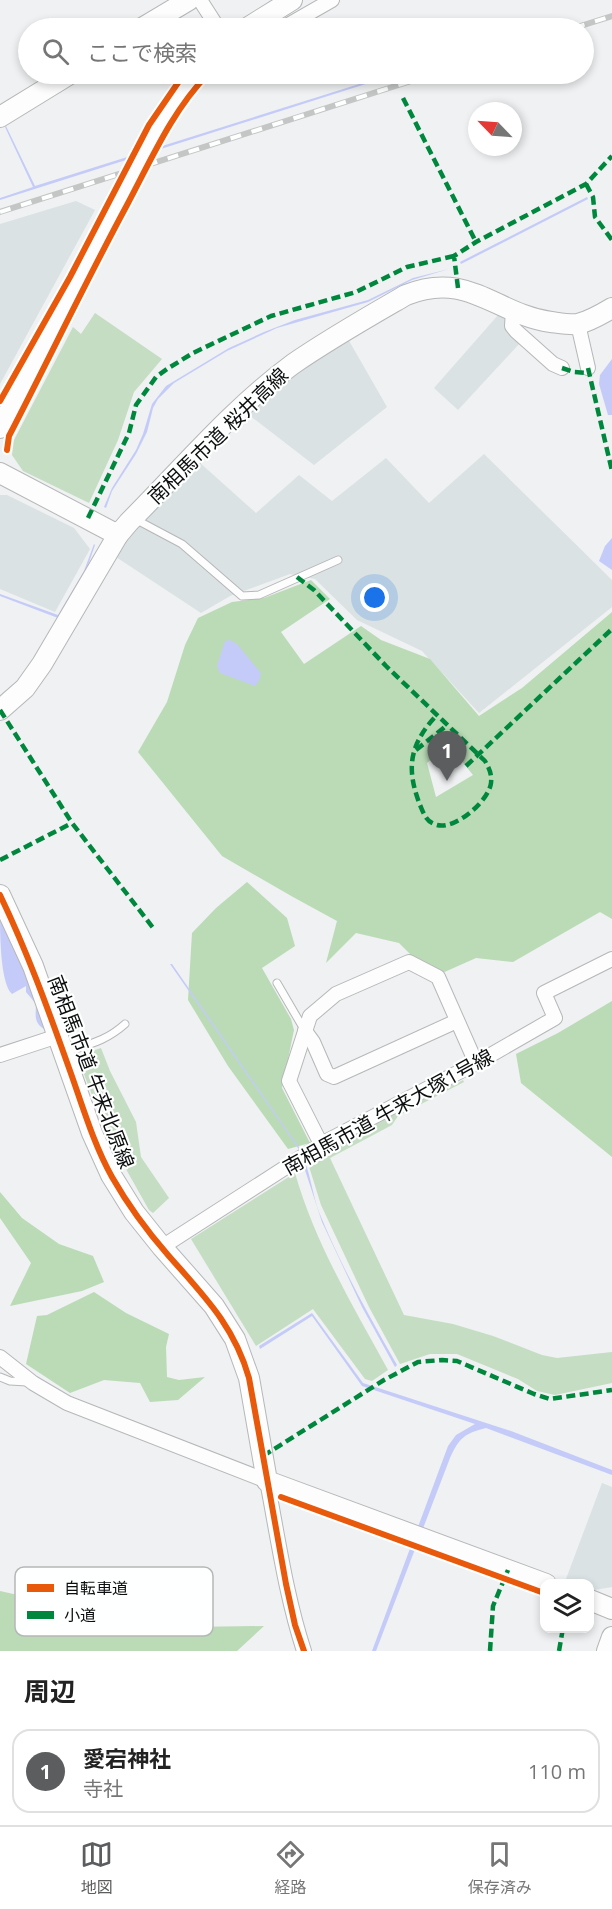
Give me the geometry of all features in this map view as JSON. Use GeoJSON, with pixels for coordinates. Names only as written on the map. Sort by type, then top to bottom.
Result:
{"type":"FeatureCollection","features":[{"type":"Feature","properties":{"kind":"street"},"geometry":{"type":"LineString","coordinates":[[159,18],[189,0]]}},
{"type":"Feature","properties":{"kind":"street"},"geometry":{"type":"LineString","coordinates":[[200,0],[212,18]]}},
{"type":"Feature","properties":{"kind":"street"},"geometry":{"type":"LineString","coordinates":[[264,18],[292,0]]}},
{"type":"Feature","properties":{"kind":"street"},"geometry":{"type":"LineString","coordinates":[[300,18],[332,0]]}},
{"type":"Feature","properties":{"kind":"street"},"geometry":{"type":"LineString","coordinates":[[3,111],[52,84]]}},
{"type":"Feature","properties":{"kind":"street"},"geometry":{"type":"LineString","coordinates":[[0,428],[152,138],[178,95],[187,84]]}},
{"type":"Feature","properties":{"kind":"street","name":"南相馬市道 桜井高線"},"geometry":{"type":"LineString","coordinates":[[118,535],[226,423],[273,380],[294,364],[406,295],[419,290],[458,288],[473,292],[523,316],[543,321],[578,324],[600,316],[612,308]]}},
{"type":"Feature","properties":{"kind":"street"},"geometry":{"type":"LineString","coordinates":[[513,311],[512,326],[516,331],[553,364],[562,368]]}},
{"type":"Feature","properties":{"kind":"street"},"geometry":{"type":"LineString","coordinates":[[578,324],[588,368]]}},
{"type":"Feature","properties":{"kind":"street"},"geometry":{"type":"LineString","coordinates":[[0,473],[118,535],[42,664],[25,688],[0,710]]}},
{"type":"Feature","properties":{"kind":"street","name":"南相馬市道 牛来北原線"},"geometry":{"type":"LineString","coordinates":[[0,895],[33,966],[92,1133],[111,1175],[134,1212],[214,1306],[235,1339],[249,1378],[286,1584],[295,1625],[304,1651]]}},
{"type":"Feature","properties":{"kind":"street","name":"南相馬市道 牛来大塚1号線"},"geometry":{"type":"LineString","coordinates":[[162,1247],[321,1144],[476,1063],[555,1018],[544,993],[612,958]]}},
{"type":"Feature","properties":{"kind":"street"},"geometry":{"type":"LineString","coordinates":[[321,1144],[289,1081],[310,1016],[336,994],[409,962],[438,977],[476,1063]]}},
{"type":"Feature","properties":{"kind":"street"},"geometry":{"type":"LineString","coordinates":[[304,1031],[312,1042],[327,1074],[334,1077],[457,1021]]}},
{"type":"Feature","properties":{"kind":"street"},"geometry":{"type":"LineString","coordinates":[[0,1055],[61,1045]]}},
{"type":"Feature","properties":{"kind":"street"},"geometry":{"type":"LineString","coordinates":[[0,1357],[33,1383],[85,1411],[540,1582]]}},
{"type":"Feature","properties":{"kind":"street"},"geometry":{"type":"LineString","coordinates":[[594,1602],[612,1609]]}},
{"type":"Feature","properties":{"kind":"street"},"geometry":{"type":"LineString","coordinates":[[607,1651],[612,1637]]}},
{"type":"Feature","properties":{"kind":"lane"},"geometry":{"type":"LineString","coordinates":[[133,518],[182,544],[242,596],[259,595],[339,560]]}},
{"type":"Feature","properties":{"kind":"lane"},"geometry":{"type":"LineString","coordinates":[[277,983],[304,1031]]}},
{"type":"Feature","properties":{"kind":"lane"},"geometry":{"type":"LineString","coordinates":[[61,1045],[101,1042],[126,1024]]}},
{"type":"Feature","properties":{"kind":"lane"},"geometry":{"type":"LineString","coordinates":[[0,1377],[10,1381],[33,1383]]}},
{"type":"Feature","properties":{"kind":"shaded area"},"geometry":{"type":"Polygon","coordinates":[[[76,201],[95,210],[0,384],[0,224],[76,201]]]}},
{"type":"Feature","properties":{"kind":"shaded area"},"geometry":{"type":"Polygon","coordinates":[[[499,314],[510,319],[520,343],[458,410],[434,388],[499,314]]]}},
{"type":"Feature","properties":{"kind":"shaded area"},"geometry":{"type":"Polygon","coordinates":[[[348,339],[387,407],[314,465],[249,415],[287,379],[348,339]]]}},
{"type":"Feature","properties":{"kind":"shaded area"},"geometry":{"type":"Polygon","coordinates":[[[484,454],[612,580],[612,607],[479,713],[422,651],[357,620],[315,579],[290,574],[230,596],[201,613],[116,557],[132,530],[199,462],[256,513],[299,475],[332,501],[386,458],[429,503],[484,454]]]}},
{"type":"Feature","properties":{"kind":"shaded area"},"geometry":{"type":"Polygon","coordinates":[[[0,495],[7,495],[74,528],[90,549],[55,612],[0,589],[0,495]]]}},
{"type":"Feature","properties":{"kind":"shaded area"},"geometry":{"type":"Polygon","coordinates":[[[602,1483],[612,1487],[612,1587],[594,1590],[594,1579],[566,1579],[602,1483]]]}},
{"type":"Feature","properties":{"kind":"green space"},"geometry":{"type":"Polygon","coordinates":[[[95,313],[162,359],[134,392],[118,440],[89,503],[23,471],[12,455],[14,440],[73,327],[81,334],[95,313]]]}},
{"type":"Feature","properties":{"kind":"green space"},"geometry":{"type":"Polygon","coordinates":[[[311,580],[330,599],[281,632],[304,664],[361,626],[381,640],[430,659],[479,716],[522,688],[612,612],[612,919],[600,912],[513,962],[476,958],[440,974],[419,963],[399,943],[356,933],[326,963],[337,921],[222,856],[138,752],[167,702],[185,645],[198,618],[232,602],[264,598],[311,580]],[[448,744],[427,763],[436,797],[473,775],[448,744]]]}},
{"type":"Feature","properties":{"kind":"green space"},"geometry":{"type":"Polygon","coordinates":[[[247,882],[287,918],[295,946],[262,968],[291,1019],[294,1030],[282,1088],[310,1143],[288,1149],[228,1066],[188,1000],[192,933],[216,908],[247,882]]]}},
{"type":"Feature","properties":{"kind":"green space"},"geometry":{"type":"Polygon","coordinates":[[[612,1001],[612,1157],[521,1083],[516,1054],[558,1033],[612,1001]]]}},
{"type":"Feature","properties":{"kind":"green space"},"geometry":{"type":"Polygon","coordinates":[[[101,1048],[136,1122],[141,1157],[169,1198],[153,1213],[149,1210],[109,1139],[77,1056],[101,1048]]]}},
{"type":"Feature","properties":{"kind":"green space"},"geometry":{"type":"Polygon","coordinates":[[[463,1080],[464,1082],[398,1116],[392,1125],[330,1158],[404,1315],[453,1324],[493,1336],[542,1355],[557,1358],[612,1352],[612,1383],[555,1395],[537,1391],[518,1379],[457,1354],[430,1354],[400,1364],[369,1307],[321,1205],[307,1160],[327,1147],[448,1084],[454,1085],[463,1080]]]}},
{"type":"Feature","properties":{"kind":"green space"},"geometry":{"type":"Polygon","coordinates":[[[295,1173],[324,1249],[388,1370],[372,1381],[365,1379],[313,1309],[256,1346],[191,1239],[295,1173]]]}},
{"type":"Feature","properties":{"kind":"green space"},"geometry":{"type":"Polygon","coordinates":[[[0,1192],[22,1218],[59,1244],[93,1256],[104,1282],[82,1291],[10,1306],[31,1263],[0,1218],[0,1192]]]}},
{"type":"Feature","properties":{"kind":"green space"},"geometry":{"type":"Polygon","coordinates":[[[94,1292],[126,1313],[169,1334],[166,1347],[167,1377],[179,1380],[205,1377],[178,1400],[150,1402],[140,1383],[104,1380],[70,1393],[26,1364],[37,1316],[47,1315],[94,1292]]]}},
{"type":"Feature","properties":{"kind":"green space"},"geometry":{"type":"Polygon","coordinates":[[[0,1591],[15,1594],[15,1636],[213,1636],[213,1627],[264,1626],[237,1651],[0,1651],[0,1591]]]}},
{"type":"Feature","properties":{"kind":"water"},"geometry":{"type":"Polygon","coordinates":[[[359,84],[365,84],[0,200],[0,198],[33,187],[6,126],[35,186],[359,84]]]}},
{"type":"Feature","properties":{"kind":"water"},"geometry":{"type":"Polygon","coordinates":[[[587,197],[588,199],[461,264],[460,262],[587,197]]]}},
{"type":"Feature","properties":{"kind":"water"},"geometry":{"type":"Polygon","coordinates":[[[449,269],[412,280],[368,302],[277,328],[227,351],[174,383],[158,399],[153,408],[147,432],[136,454],[112,491],[106,508],[104,507],[112,488],[136,450],[152,404],[166,386],[229,348],[264,332],[295,320],[368,300],[413,278],[449,269]]]}},
{"type":"Feature","properties":{"kind":"water"},"geometry":{"type":"Polygon","coordinates":[[[612,359],[612,415],[608,415],[599,384],[600,375],[612,359]]]}},
{"type":"Feature","properties":{"kind":"water"},"geometry":{"type":"Polygon","coordinates":[[[612,538],[612,570],[599,561],[605,546],[612,538]]]}},
{"type":"Feature","properties":{"kind":"water"},"geometry":{"type":"Polygon","coordinates":[[[94,544],[86,571],[58,618],[0,596],[0,594],[58,615],[84,571],[94,544]]]}},
{"type":"Feature","properties":{"kind":"water"},"geometry":{"type":"Polygon","coordinates":[[[230,640],[237,644],[261,673],[255,686],[220,673],[217,666],[225,641],[230,640]]]}},
{"type":"Feature","properties":{"kind":"water"},"geometry":{"type":"Polygon","coordinates":[[[0,912],[47,1027],[44,1029],[37,1021],[36,1004],[26,992],[26,986],[12,994],[8,988],[2,956],[0,912]]]}},
{"type":"Feature","properties":{"kind":"water"},"geometry":{"type":"Polygon","coordinates":[[[170,964],[172,964],[300,1151],[170,964]]]}},
{"type":"Feature","properties":{"kind":"water"},"geometry":{"type":"Polygon","coordinates":[[[305,1162],[317,1206],[327,1231],[355,1290],[397,1365],[395,1367],[362,1307],[322,1222],[303,1164],[305,1162]]]}},
{"type":"Feature","properties":{"kind":"water"},"geometry":{"type":"Polygon","coordinates":[[[312,1313],[363,1383],[511,1431],[612,1470],[612,1475],[486,1428],[464,1437],[450,1458],[376,1651],[372,1651],[448,1446],[456,1435],[475,1424],[362,1386],[312,1316],[260,1349],[259,1346],[312,1313]]]}},
{"type":"Feature","properties":{"kind":"railway"},"geometry":{"type":"LineString","coordinates":[[594,22],[612,16]]}},
{"type":"Feature","properties":{"kind":"railway"},"geometry":{"type":"LineString","coordinates":[[0,212],[402,84]]}},
{"type":"Feature","properties":{"kind":"marked path"},"geometry":{"type":"LineString","coordinates":[[403,98],[476,242]]}},
{"type":"Feature","properties":{"kind":"marked path"},"geometry":{"type":"LineString","coordinates":[[458,288],[454,256],[586,184],[612,156]]}},
{"type":"Feature","properties":{"kind":"marked path"},"geometry":{"type":"LineString","coordinates":[[586,184],[593,197],[595,217],[612,240]]}},
{"type":"Feature","properties":{"kind":"marked path"},"geometry":{"type":"LineString","coordinates":[[88,518],[129,433],[136,405],[156,377],[167,369],[193,353],[271,316],[356,292],[407,267],[454,256]]}},
{"type":"Feature","properties":{"kind":"marked path"},"geometry":{"type":"LineString","coordinates":[[562,368],[589,373]]}},
{"type":"Feature","properties":{"kind":"marked path"},"geometry":{"type":"LineString","coordinates":[[588,368],[612,471]]}},
{"type":"Feature","properties":{"kind":"marked path"},"geometry":{"type":"LineString","coordinates":[[297,577],[314,590],[386,666],[485,761],[490,771],[491,783],[484,798],[470,813],[453,823],[444,825],[433,824],[424,814],[416,792],[412,769],[415,747],[436,716]]}},
{"type":"Feature","properties":{"kind":"marked path"},"geometry":{"type":"LineString","coordinates":[[466,766],[612,629]]}},
{"type":"Feature","properties":{"kind":"marked path"},"geometry":{"type":"LineString","coordinates":[[0,710],[72,823],[154,929]]}},
{"type":"Feature","properties":{"kind":"marked path"},"geometry":{"type":"LineString","coordinates":[[416,750],[446,726]]}},
{"type":"Feature","properties":{"kind":"marked path"},"geometry":{"type":"LineString","coordinates":[[0,860],[72,823]]}},
{"type":"Feature","properties":{"kind":"marked path"},"geometry":{"type":"LineString","coordinates":[[263,1456],[384,1380],[418,1362],[457,1361],[550,1399],[612,1390]]}},
{"type":"Feature","properties":{"kind":"marked path"},"geometry":{"type":"LineString","coordinates":[[490,1651],[493,1606],[508,1570]]}},
{"type":"Feature","properties":{"kind":"marked path"},"geometry":{"type":"LineString","coordinates":[[559,1651],[562,1633]]}},
{"type":"Feature","properties":{"kind":"cycle path"},"geometry":{"type":"LineString","coordinates":[[0,401],[70,277],[149,125],[177,84]]}},
{"type":"Feature","properties":{"kind":"cycle path"},"geometry":{"type":"LineString","coordinates":[[7,450],[9,436],[97,262],[173,120],[199,84]]}},
{"type":"Feature","properties":{"kind":"cycle path"},"geometry":{"type":"LineString","coordinates":[[0,895],[37,980],[93,1137],[105,1164],[145,1227],[226,1326],[243,1359],[249,1378],[286,1584],[295,1625],[304,1651]]}},
{"type":"Feature","properties":{"kind":"cycle path"},"geometry":{"type":"LineString","coordinates":[[281,1497],[540,1592]]}},
{"type":"Feature","properties":{"kind":"place","name":"愛宕神社"},"geometry":{"type":"Point","coordinates":[447,781]}}]}
